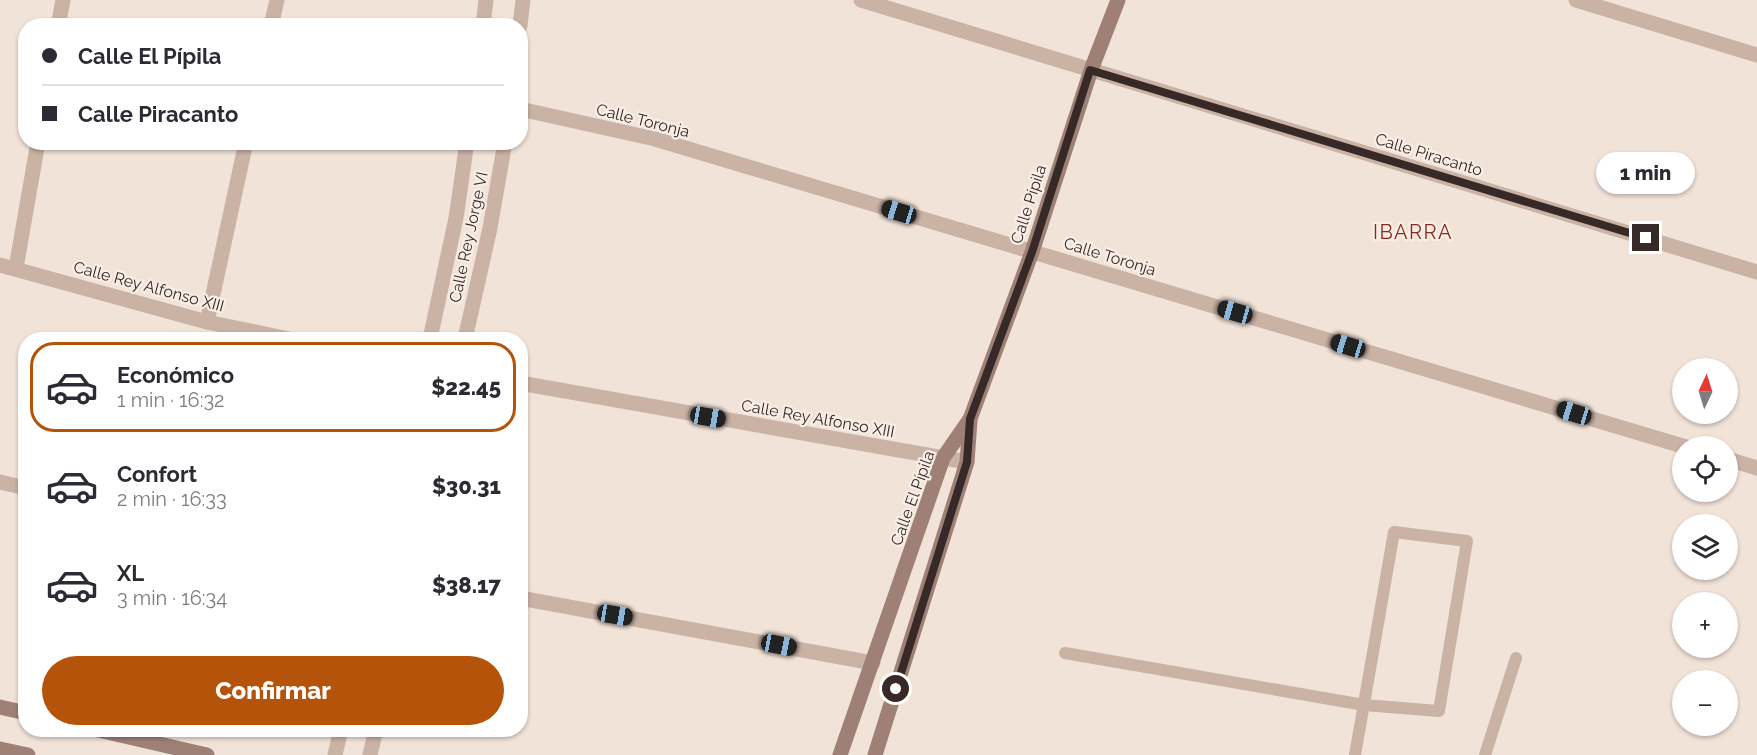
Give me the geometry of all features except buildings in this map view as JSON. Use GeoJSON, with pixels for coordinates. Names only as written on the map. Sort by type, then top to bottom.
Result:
{"type":"FeatureCollection","features":[{"type":"Feature","properties":{"kind":"street"},"geometry":{"type":"LineString","coordinates":[[60,18],[63,0]]}},
{"type":"Feature","properties":{"kind":"street"},"geometry":{"type":"LineString","coordinates":[[273,18],[276,0]]}},
{"type":"Feature","properties":{"kind":"street"},"geometry":{"type":"LineString","coordinates":[[484,18],[486,0]]}},
{"type":"Feature","properties":{"kind":"street"},"geometry":{"type":"LineString","coordinates":[[521,18],[523,0]]}},
{"type":"Feature","properties":{"kind":"street","name":"Calle Piracanto"},"geometry":{"type":"LineString","coordinates":[[861,0],[1757,272]]}},
{"type":"Feature","properties":{"kind":"street","name":"Calle Pípila"},"geometry":{"type":"LineString","coordinates":[[970,419],[1032,252],[1090,70],[1118,0]]}},
{"type":"Feature","properties":{"kind":"street"},"geometry":{"type":"LineString","coordinates":[[1576,0],[1757,55]]}},
{"type":"Feature","properties":{"kind":"street","name":"Calle Toronja"},"geometry":{"type":"LineString","coordinates":[[528,111],[655,140],[1672,443]]}},
{"type":"Feature","properties":{"kind":"street"},"geometry":{"type":"LineString","coordinates":[[16,268],[37,150]]}},
{"type":"Feature","properties":{"kind":"street"},"geometry":{"type":"LineString","coordinates":[[207,322],[244,150]]}},
{"type":"Feature","properties":{"kind":"street","name":"Calle Rey Jorge VI"},"geometry":{"type":"LineString","coordinates":[[432,332],[456,218],[466,150]]}},
{"type":"Feature","properties":{"kind":"street","name":"Calle Rey Jorge VI"},"geometry":{"type":"LineString","coordinates":[[467,332],[490,228],[504,150]]}},
{"type":"Feature","properties":{"kind":"street","name":"Calle Rey Alfonso XIII"},"geometry":{"type":"LineString","coordinates":[[0,265],[207,322],[255,332]]}},
{"type":"Feature","properties":{"kind":"street","name":"Calle Rey Alfonso XIII"},"geometry":{"type":"LineString","coordinates":[[528,385],[967,462]]}},
{"type":"Feature","properties":{"kind":"street"},"geometry":{"type":"LineString","coordinates":[[874,755],[967,462],[970,419]]}},
{"type":"Feature","properties":{"kind":"street","name":"Calle El Pípila"},"geometry":{"type":"LineString","coordinates":[[840,755],[943,458],[970,419]]}},
{"type":"Feature","properties":{"kind":"street"},"geometry":{"type":"LineString","coordinates":[[1738,462],[1757,468]]}},
{"type":"Feature","properties":{"kind":"street"},"geometry":{"type":"LineString","coordinates":[[0,482],[18,486]]}},
{"type":"Feature","properties":{"kind":"street"},"geometry":{"type":"LineString","coordinates":[[528,599],[873,663]]}},
{"type":"Feature","properties":{"kind":"street"},"geometry":{"type":"LineString","coordinates":[[0,707],[18,711]]}},
{"type":"Feature","properties":{"kind":"street"},"geometry":{"type":"LineString","coordinates":[[129,737],[207,755]]}},
{"type":"Feature","properties":{"kind":"street"},"geometry":{"type":"LineString","coordinates":[[335,755],[339,737]]}},
{"type":"Feature","properties":{"kind":"street"},"geometry":{"type":"LineString","coordinates":[[370,755],[374,737]]}},
{"type":"Feature","properties":{"kind":"street"},"geometry":{"type":"LineString","coordinates":[[0,749],[28,755]]}},
{"type":"Feature","properties":{"kind":"lane"},"geometry":{"type":"LineString","coordinates":[[1065,652],[1364,705],[1439,711],[1467,542],[1394,532],[1364,705],[1355,755]]}},
{"type":"Feature","properties":{"kind":"lane"},"geometry":{"type":"LineString","coordinates":[[1485,755],[1516,658]]}},
{"type":"Feature","properties":{"kind":"district","name":"IBARRA"},"geometry":{"type":"Point","coordinates":[1413,232]}},
{"type":"Feature","properties":{"kind":"route"},"geometry":{"type":"LineString","coordinates":[[896,689],[967,462],[970,419],[1032,252],[1090,70],[1646,238]]}}]}
